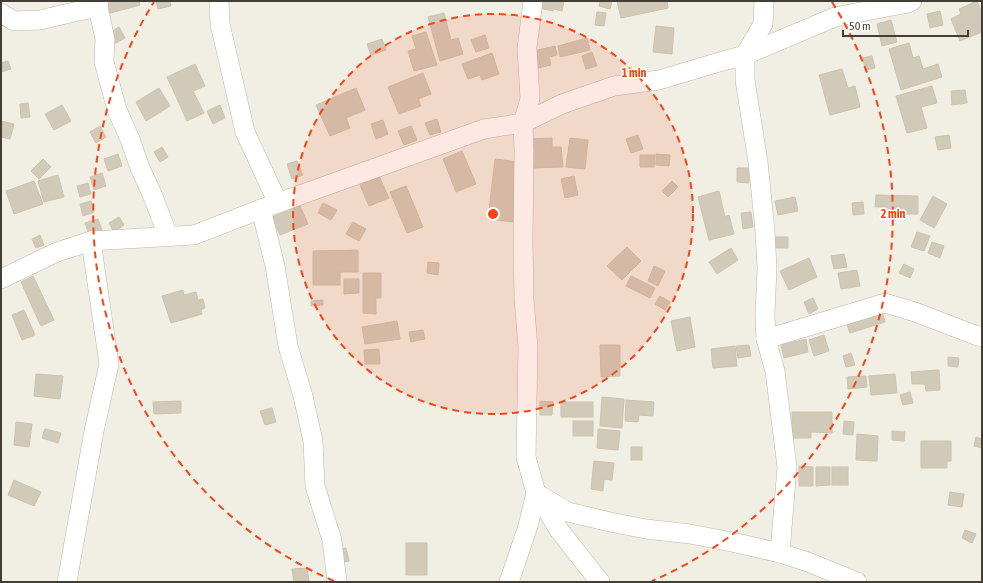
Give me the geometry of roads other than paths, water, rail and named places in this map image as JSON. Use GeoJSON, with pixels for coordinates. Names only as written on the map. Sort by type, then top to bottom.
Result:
{"type":"FeatureCollection","features":[{"type":"Feature","properties":{"kind":"street"},"geometry":{"type":"LineString","coordinates":[[219,1],[220,24],[245,132],[278,203]]}},
{"type":"Feature","properties":{"kind":"street"},"geometry":{"type":"LineString","coordinates":[[533,1],[527,48],[530,99],[523,123],[524,299],[528,347],[526,457],[536,493],[559,530],[600,582]]}},
{"type":"Feature","properties":{"kind":"street"},"geometry":{"type":"LineString","coordinates":[[764,1],[763,24],[745,56],[745,80],[758,162],[765,231],[767,268],[765,314],[766,339],[775,371],[787,467],[780,554]]}},
{"type":"Feature","properties":{"kind":"street"},"geometry":{"type":"LineString","coordinates":[[1,279],[57,252],[91,241],[194,235],[261,209],[484,129],[523,123],[562,104],[614,86],[660,80],[745,56],[835,16],[912,1]]}},
{"type":"Feature","properties":{"kind":"street"},"geometry":{"type":"LineString","coordinates":[[1,14],[14,21],[40,20],[99,4],[105,39],[104,62],[117,110],[168,236]]}},
{"type":"Feature","properties":{"kind":"street"},"geometry":{"type":"LineString","coordinates":[[261,209],[275,266],[288,346],[303,396],[313,441],[315,486],[332,540],[337,582]]}},
{"type":"Feature","properties":{"kind":"street"},"geometry":{"type":"LineString","coordinates":[[67,582],[94,431],[109,364],[91,241]]}},
{"type":"Feature","properties":{"kind":"street"},"geometry":{"type":"LineString","coordinates":[[766,339],[885,303],[916,312],[975,335],[982,336]]}},
{"type":"Feature","properties":{"kind":"street"},"geometry":{"type":"LineString","coordinates":[[536,493],[568,512],[575,514],[646,530],[690,534],[732,542],[808,562],[857,582]]}},
{"type":"Feature","properties":{"kind":"street"},"geometry":{"type":"LineString","coordinates":[[509,582],[528,526],[536,493]]}}]}
